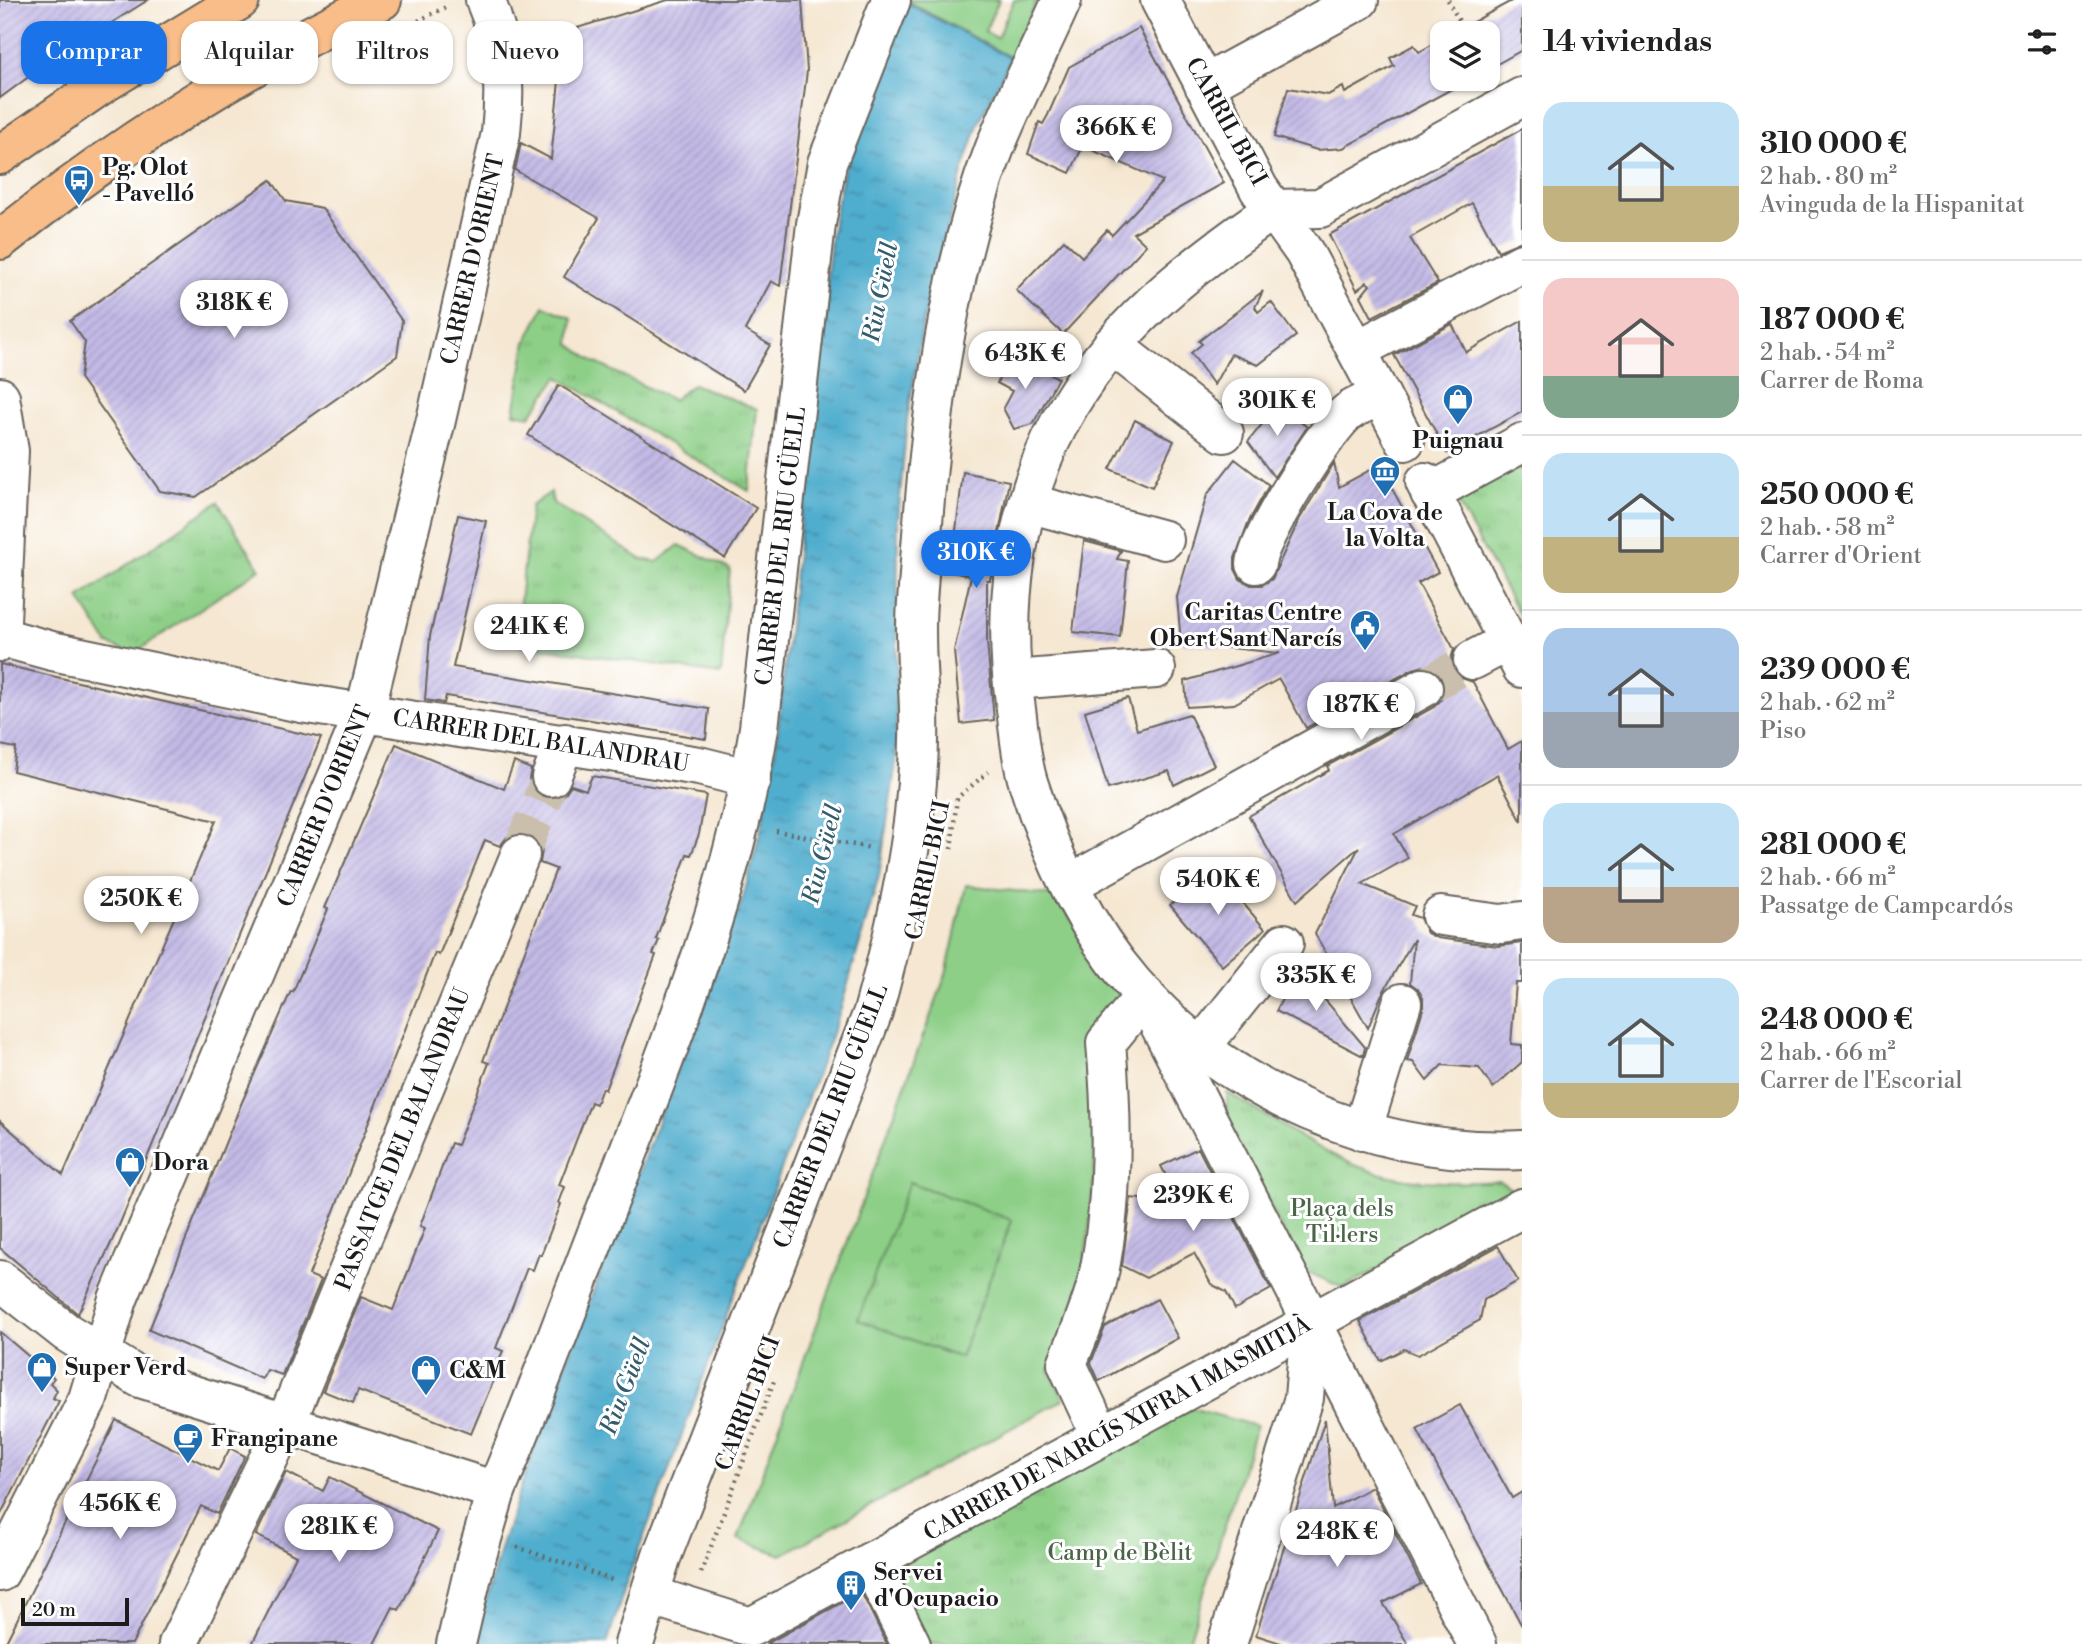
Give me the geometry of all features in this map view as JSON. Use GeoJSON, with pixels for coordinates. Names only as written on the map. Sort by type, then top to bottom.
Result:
{"type":"FeatureCollection","features":[{"type":"Feature","properties":{"kind":"main road"},"geometry":{"type":"LineString","coordinates":[[0,155],[104,83],[240,0]]}},
{"type":"Feature","properties":{"kind":"main road"},"geometry":{"type":"LineString","coordinates":[[0,240],[66,187],[191,102],[240,72],[382,0]]}},
{"type":"Feature","properties":{"kind":"street","name":"CARRER D'ORIENT"},"geometry":{"type":"LineString","coordinates":[[0,1572],[89,1399],[118,1299],[365,711],[436,420],[501,133],[505,96],[502,66],[497,26],[485,0]]}},
{"type":"Feature","properties":{"kind":"street","name":"CARRER DEL RIU GÜELL"},"geometry":{"type":"LineString","coordinates":[[456,1644],[475,1559],[496,1491],[660,1075],[722,897],[751,779],[777,580],[816,224],[827,163],[891,0]]}},
{"type":"Feature","properties":{"kind":"street","name":"CARRER DEL RIU GÜELL"},"geometry":{"type":"LineString","coordinates":[[634,1644],[661,1558],[873,1012],[891,945],[911,842],[919,741],[916,607],[933,422],[948,323],[994,150],[1062,0]]}},
{"type":"Feature","properties":{"kind":"street"},"geometry":{"type":"LineString","coordinates":[[1160,0],[1259,189],[1304,252],[1405,441]]}},
{"type":"Feature","properties":{"kind":"street"},"geometry":{"type":"LineString","coordinates":[[1204,85],[1354,1]]}},
{"type":"Feature","properties":{"kind":"street"},"geometry":{"type":"LineString","coordinates":[[1522,97],[1321,208],[1274,209],[1171,284],[1112,345],[1079,388],[1058,424],[1028,503],[1017,548],[1012,594],[1013,680],[1027,778],[1054,853],[1095,933],[1145,995],[1201,1047],[1269,1091],[1362,1131],[1407,1143],[1458,1151],[1522,1150]]}},
{"type":"Feature","properties":{"kind":"street"},"geometry":{"type":"LineString","coordinates":[[1357,350],[1522,262]]}},
{"type":"Feature","properties":{"kind":"street"},"geometry":{"type":"LineString","coordinates":[[1112,345],[1224,433]]}},
{"type":"Feature","properties":{"kind":"street"},"geometry":{"type":"LineString","coordinates":[[1256,564],[1279,514],[1327,435],[1348,412],[1381,396]]}},
{"type":"Feature","properties":{"kind":"street"},"geometry":{"type":"LineString","coordinates":[[0,397],[9,451],[1,640]]}},
{"type":"Feature","properties":{"kind":"street"},"geometry":{"type":"LineString","coordinates":[[1473,660],[1515,655],[1427,487],[1522,443]]}},
{"type":"Feature","properties":{"kind":"street"},"geometry":{"type":"LineString","coordinates":[[1028,503],[1164,540]]}},
{"type":"Feature","properties":{"kind":"street","name":"CARRER DEL BALANDRAU"},"geometry":{"type":"LineString","coordinates":[[1,640],[301,703],[365,711],[558,760],[699,766],[751,779]]}},
{"type":"Feature","properties":{"kind":"street"},"geometry":{"type":"LineString","coordinates":[[1013,680],[1156,669]]}},
{"type":"Feature","properties":{"kind":"street"},"geometry":{"type":"LineString","coordinates":[[1070,884],[1423,688]]}},
{"type":"Feature","properties":{"kind":"street","name":"PASSATGE DEL BALANDRAU"},"geometry":{"type":"LineString","coordinates":[[178,1644],[285,1425],[520,855]]}},
{"type":"Feature","properties":{"kind":"street"},"geometry":{"type":"LineString","coordinates":[[1441,916],[1501,924],[1522,921]]}},
{"type":"Feature","properties":{"kind":"street"},"geometry":{"type":"LineString","coordinates":[[1201,1047],[1284,943]]}},
{"type":"Feature","properties":{"kind":"street"},"geometry":{"type":"LineString","coordinates":[[1145,995],[1310,1323],[1477,1644]]}},
{"type":"Feature","properties":{"kind":"street"},"geometry":{"type":"LineString","coordinates":[[1101,1437],[1066,1364],[1084,1323],[1098,1278],[1112,1127],[1106,1042],[1145,995]]}},
{"type":"Feature","properties":{"kind":"street"},"geometry":{"type":"LineString","coordinates":[[1362,1131],[1402,1003]]}},
{"type":"Feature","properties":{"kind":"street","name":"CARRER DE NARCÍS XIFRA I MASMITJÀ"},"geometry":{"type":"LineString","coordinates":[[677,1603],[751,1626],[1522,1208]]}},
{"type":"Feature","properties":{"kind":"street"},"geometry":{"type":"LineString","coordinates":[[0,1280],[66,1332],[140,1378],[496,1491]]}},
{"type":"Feature","properties":{"kind":"street"},"geometry":{"type":"LineString","coordinates":[[1227,1644],[1304,1398],[1310,1323]]}},
{"type":"Feature","properties":{"kind":"street"},"geometry":{"type":"LineString","coordinates":[[870,1562],[911,1644]]}},
{"type":"Feature","properties":{"kind":"path"},"geometry":{"type":"LineString","coordinates":[[1448,0],[1459,21]]}},
{"type":"Feature","properties":{"kind":"path","name":"CARRIL BICI"},"geometry":{"type":"LineString","coordinates":[[949,858],[957,798],[970,784],[993,769]]}},
{"type":"Feature","properties":{"kind":"path"},"geometry":{"type":"LineString","coordinates":[[774,831],[882,850]]}},
{"type":"Feature","properties":{"kind":"path","name":"CARRIL BICI"},"geometry":{"type":"LineString","coordinates":[[677,1603],[696,1587],[780,1364]]}},
{"type":"Feature","properties":{"kind":"path"},"geometry":{"type":"LineString","coordinates":[[514,1546],[626,1584]]}},
{"type":"Feature","properties":{"kind":"green space"},"geometry":{"type":"Polygon","coordinates":[[[905,0],[999,0],[985,31],[997,38],[1014,0],[1037,0],[1011,58],[905,0]]]}},
{"type":"Feature","properties":{"kind":"green space"},"geometry":{"type":"Polygon","coordinates":[[[544,306],[572,318],[570,344],[594,362],[673,400],[693,384],[757,409],[749,491],[558,377],[530,416],[514,413],[526,342],[544,306]]]}},
{"type":"Feature","properties":{"kind":"green space"},"geometry":{"type":"Polygon","coordinates":[[[1522,464],[1522,620],[1456,499],[1522,464]]]}},
{"type":"Feature","properties":{"kind":"green space"},"geometry":{"type":"Polygon","coordinates":[[[551,492],[553,503],[641,559],[657,562],[679,545],[730,569],[721,674],[515,644],[531,506],[551,492]]]}},
{"type":"Feature","properties":{"kind":"green space"},"geometry":{"type":"Polygon","coordinates":[[[218,502],[260,569],[133,654],[108,644],[79,598],[218,502]]]}},
{"type":"Feature","properties":{"kind":"green space"},"geometry":{"type":"Polygon","coordinates":[[[966,885],[1055,896],[1122,991],[1088,1043],[1095,1131],[1090,1221],[1078,1291],[1049,1370],[1064,1399],[782,1555],[738,1539],[946,974],[966,885]]]}},
{"type":"Feature","properties":{"kind":"green space","name":"Plaça dels Til·lers"},"geometry":{"type":"Polygon","coordinates":[[[1227,1093],[1313,1144],[1368,1170],[1399,1178],[1433,1182],[1500,1181],[1519,1195],[1343,1288],[1303,1270],[1227,1122],[1227,1093]]]}},
{"type":"Feature","properties":{"kind":"green space"},"geometry":{"type":"Polygon","coordinates":[[[909,1182],[1012,1220],[960,1358],[858,1320],[909,1182]]]}},
{"type":"Feature","properties":{"kind":"green space","name":"Camp de Bèlit"},"geometry":{"type":"Polygon","coordinates":[[[1191,1408],[1256,1426],[1188,1644],[923,1644],[886,1572],[1191,1408]]]}},
{"type":"Feature","properties":{"kind":"water","name":"Riu Güell"},"geometry":{"type":"Polygon","coordinates":[[[905,2],[1011,58],[979,122],[963,170],[924,318],[907,420],[898,520],[896,762],[879,876],[839,1015],[626,1584],[607,1644],[474,1644],[502,1542],[542,1426],[743,898],[761,829],[776,746],[833,222],[845,166],[905,2]]]}},
{"type":"Feature","properties":{"kind":"building"},"geometry":{"type":"Polygon","coordinates":[[[0,0],[148,0],[115,21],[21,21],[21,82],[0,98],[0,0]]]}},
{"type":"Feature","properties":{"kind":"building"},"geometry":{"type":"Polygon","coordinates":[[[668,0],[802,0],[807,71],[780,286],[771,281],[745,330],[770,345],[744,390],[564,277],[599,218],[515,170],[521,143],[551,159],[559,84],[583,84],[583,26],[668,0]]]}},
{"type":"Feature","properties":{"kind":"building"},"geometry":{"type":"Polygon","coordinates":[[[1513,0],[1522,0],[1522,50],[1500,62],[1500,21],[1475,21],[1513,0]]]}},
{"type":"Feature","properties":{"kind":"building"},"geometry":{"type":"Polygon","coordinates":[[[1139,28],[1224,183],[1133,233],[1146,245],[1063,334],[1016,290],[1064,240],[1082,257],[1107,230],[1112,235],[1163,181],[1083,146],[1070,173],[1028,154],[1039,122],[1043,124],[1048,115],[1069,67],[1139,28]]]}},
{"type":"Feature","properties":{"kind":"building"},"geometry":{"type":"Polygon","coordinates":[[[1414,45],[1419,52],[1430,46],[1430,91],[1448,91],[1343,148],[1317,150],[1274,137],[1288,88],[1328,95],[1343,87],[1345,93],[1394,66],[1390,58],[1414,45]]]}},
{"type":"Feature","properties":{"kind":"building"},"geometry":{"type":"Polygon","coordinates":[[[1522,129],[1522,241],[1498,251],[1472,203],[1410,238],[1438,283],[1372,317],[1361,296],[1370,285],[1367,282],[1357,290],[1329,235],[1522,129]]]}},
{"type":"Feature","properties":{"kind":"building"},"geometry":{"type":"Polygon","coordinates":[[[271,180],[286,201],[322,208],[402,321],[397,356],[196,497],[160,491],[80,378],[85,342],[70,321],[271,180]]]}},
{"type":"Feature","properties":{"kind":"building"},"geometry":{"type":"Polygon","coordinates":[[[1263,291],[1255,307],[1258,312],[1271,302],[1296,336],[1258,365],[1231,354],[1214,385],[1191,353],[1202,344],[1199,341],[1263,291]]]}},
{"type":"Feature","properties":{"kind":"building"},"geometry":{"type":"Polygon","coordinates":[[[1522,321],[1522,412],[1447,453],[1394,355],[1452,324],[1466,352],[1522,321]]]}},
{"type":"Feature","properties":{"kind":"building"},"geometry":{"type":"Polygon","coordinates":[[[1012,353],[1058,378],[1033,424],[1014,429],[1003,408],[1012,391],[997,383],[1012,353]]]}},
{"type":"Feature","properties":{"kind":"building"},"geometry":{"type":"Polygon","coordinates":[[[559,385],[756,508],[725,558],[528,435],[559,385]]]}},
{"type":"Feature","properties":{"kind":"building"},"geometry":{"type":"Polygon","coordinates":[[[1278,404],[1307,427],[1274,477],[1248,442],[1278,404]]]}},
{"type":"Feature","properties":{"kind":"building"},"geometry":{"type":"Polygon","coordinates":[[[1135,420],[1174,441],[1152,487],[1110,469],[1135,420]]]}},
{"type":"Feature","properties":{"kind":"building"},"geometry":{"type":"Polygon","coordinates":[[[1235,459],[1269,485],[1248,523],[1235,558],[1235,569],[1240,579],[1251,585],[1262,585],[1272,579],[1299,520],[1334,463],[1339,487],[1379,465],[1438,572],[1418,583],[1454,649],[1451,659],[1453,670],[1461,678],[1473,682],[1508,749],[1522,741],[1522,822],[1497,775],[1394,834],[1408,858],[1362,884],[1415,906],[1411,915],[1420,918],[1427,933],[1437,938],[1498,946],[1522,943],[1522,983],[1516,983],[1511,1044],[1522,1045],[1522,1062],[1493,1088],[1479,1068],[1442,1065],[1427,1081],[1413,1062],[1407,1061],[1423,1009],[1423,998],[1418,989],[1410,983],[1414,939],[1381,996],[1368,1028],[1315,934],[1359,847],[1297,901],[1249,816],[1329,770],[1327,766],[1434,707],[1441,700],[1445,689],[1442,677],[1435,670],[1424,666],[1413,669],[1306,728],[1279,679],[1234,704],[1187,707],[1185,681],[1280,653],[1181,643],[1177,597],[1207,495],[1235,459]]]}},
{"type":"Feature","properties":{"kind":"building"},"geometry":{"type":"Polygon","coordinates":[[[963,472],[1009,481],[990,580],[987,580],[987,642],[994,720],[961,724],[954,651],[971,576],[951,572],[963,472]]]}},
{"type":"Feature","properties":{"kind":"building"},"geometry":{"type":"Polygon","coordinates":[[[458,515],[486,521],[453,667],[709,709],[706,739],[446,696],[444,703],[425,700],[430,636],[458,515]]]}},
{"type":"Feature","properties":{"kind":"building"},"geometry":{"type":"Polygon","coordinates":[[[1084,541],[1121,551],[1117,559],[1128,561],[1120,637],[1073,632],[1084,541]]]}},
{"type":"Feature","properties":{"kind":"building"},"geometry":{"type":"Polygon","coordinates":[[[0,664],[321,738],[118,1228],[78,1314],[0,1248],[0,1121],[63,1175],[216,821],[13,771],[16,748],[0,745],[0,664]]]}},
{"type":"Feature","properties":{"kind":"building"},"geometry":{"type":"Polygon","coordinates":[[[1128,698],[1137,730],[1189,714],[1214,765],[1174,785],[1169,771],[1108,789],[1085,711],[1128,698]]]}},
{"type":"Feature","properties":{"kind":"building"},"geometry":{"type":"Polygon","coordinates":[[[396,744],[504,789],[514,762],[531,769],[529,779],[533,790],[543,797],[555,799],[564,795],[571,785],[586,790],[592,776],[706,795],[699,834],[691,855],[687,854],[656,939],[659,940],[653,954],[656,955],[605,1090],[602,1088],[596,1104],[591,1102],[559,1185],[565,1187],[559,1203],[561,1204],[541,1255],[539,1254],[533,1270],[527,1268],[496,1348],[503,1351],[496,1367],[499,1367],[471,1434],[358,1390],[353,1403],[323,1391],[361,1297],[393,1310],[425,1228],[420,1226],[451,1143],[457,1145],[489,1063],[483,1061],[556,869],[540,863],[542,851],[538,842],[528,835],[516,833],[507,837],[500,846],[485,840],[439,955],[435,953],[309,1275],[321,1280],[282,1375],[267,1370],[262,1379],[149,1330],[242,1102],[291,991],[293,992],[328,909],[325,908],[396,744]]]}},
{"type":"Feature","properties":{"kind":"building"},"geometry":{"type":"Polygon","coordinates":[[[1213,868],[1265,929],[1222,966],[1170,905],[1213,868]]]}},
{"type":"Feature","properties":{"kind":"building"},"geometry":{"type":"Polygon","coordinates":[[[1298,968],[1365,1047],[1363,1056],[1276,1011],[1298,968]]]}},
{"type":"Feature","properties":{"kind":"building"},"geometry":{"type":"Polygon","coordinates":[[[1198,1148],[1271,1289],[1235,1309],[1226,1292],[1211,1284],[1194,1253],[1146,1278],[1122,1266],[1131,1198],[1180,1203],[1161,1166],[1198,1148]]]}},
{"type":"Feature","properties":{"kind":"building"},"geometry":{"type":"Polygon","coordinates":[[[1498,1246],[1518,1281],[1484,1300],[1480,1320],[1418,1355],[1404,1349],[1381,1361],[1360,1321],[1498,1246]]]}},
{"type":"Feature","properties":{"kind":"building"},"geometry":{"type":"Polygon","coordinates":[[[1157,1299],[1178,1338],[1099,1381],[1091,1363],[1105,1327],[1157,1299]]]}},
{"type":"Feature","properties":{"kind":"building"},"geometry":{"type":"Polygon","coordinates":[[[0,1332],[54,1378],[50,1383],[57,1390],[53,1398],[59,1401],[0,1516],[0,1332]]]}},
{"type":"Feature","properties":{"kind":"building"},"geometry":{"type":"Polygon","coordinates":[[[1460,1405],[1512,1498],[1522,1492],[1522,1626],[1417,1429],[1460,1405]]]}},
{"type":"Feature","properties":{"kind":"building"},"geometry":{"type":"Polygon","coordinates":[[[1325,1419],[1333,1508],[1372,1487],[1421,1584],[1383,1603],[1408,1644],[1284,1644],[1256,1635],[1325,1419]]]}},
{"type":"Feature","properties":{"kind":"building"},"geometry":{"type":"Polygon","coordinates":[[[116,1420],[218,1471],[230,1448],[245,1456],[217,1514],[201,1506],[132,1644],[5,1644],[116,1420]]]}},
{"type":"Feature","properties":{"kind":"building"},"geometry":{"type":"Polygon","coordinates":[[[286,1472],[323,1491],[330,1477],[438,1531],[399,1610],[393,1607],[374,1644],[252,1644],[296,1556],[256,1535],[286,1472]]]}},
{"type":"Feature","properties":{"kind":"building","name":"Servei d'Ocupacio"},"geometry":{"type":"Polygon","coordinates":[[[861,1592],[887,1644],[766,1644],[861,1592]]]}},
{"type":"Feature","properties":{"kind":"tunnel"},"geometry":{"type":"LineString","coordinates":[[1423,688],[1473,660]]}},
{"type":"Feature","properties":{"kind":"tunnel"},"geometry":{"type":"LineString","coordinates":[[520,855],[551,777]]}},
{"type":"Feature","properties":{"kind":"place","name":"Pg. Olot - Pavelló"},"geometry":{"type":"Point","coordinates":[79,207]}},
{"type":"Feature","properties":{"kind":"place","name":"Puignau"},"geometry":{"type":"Point","coordinates":[1458,426]}},
{"type":"Feature","properties":{"kind":"place","name":"La Cova de la Volta"},"geometry":{"type":"Point","coordinates":[1385,498]}},
{"type":"Feature","properties":{"kind":"place","name":"Caritas Centre Obert Sant Narcís"},"geometry":{"type":"Point","coordinates":[1365,652]}},
{"type":"Feature","properties":{"kind":"place","name":"Dora"},"geometry":{"type":"Point","coordinates":[130,1189]}},
{"type":"Feature","properties":{"kind":"place","name":"Super Verd"},"geometry":{"type":"Point","coordinates":[42,1394]}},
{"type":"Feature","properties":{"kind":"place","name":"C&M"},"geometry":{"type":"Point","coordinates":[426,1397]}},
{"type":"Feature","properties":{"kind":"place","name":"Frangipane"},"geometry":{"type":"Point","coordinates":[188,1465]}},
{"type":"Feature","properties":{"kind":"place","name":"Servei d'Ocupacio"},"geometry":{"type":"Point","coordinates":[851,1612]}}]}
